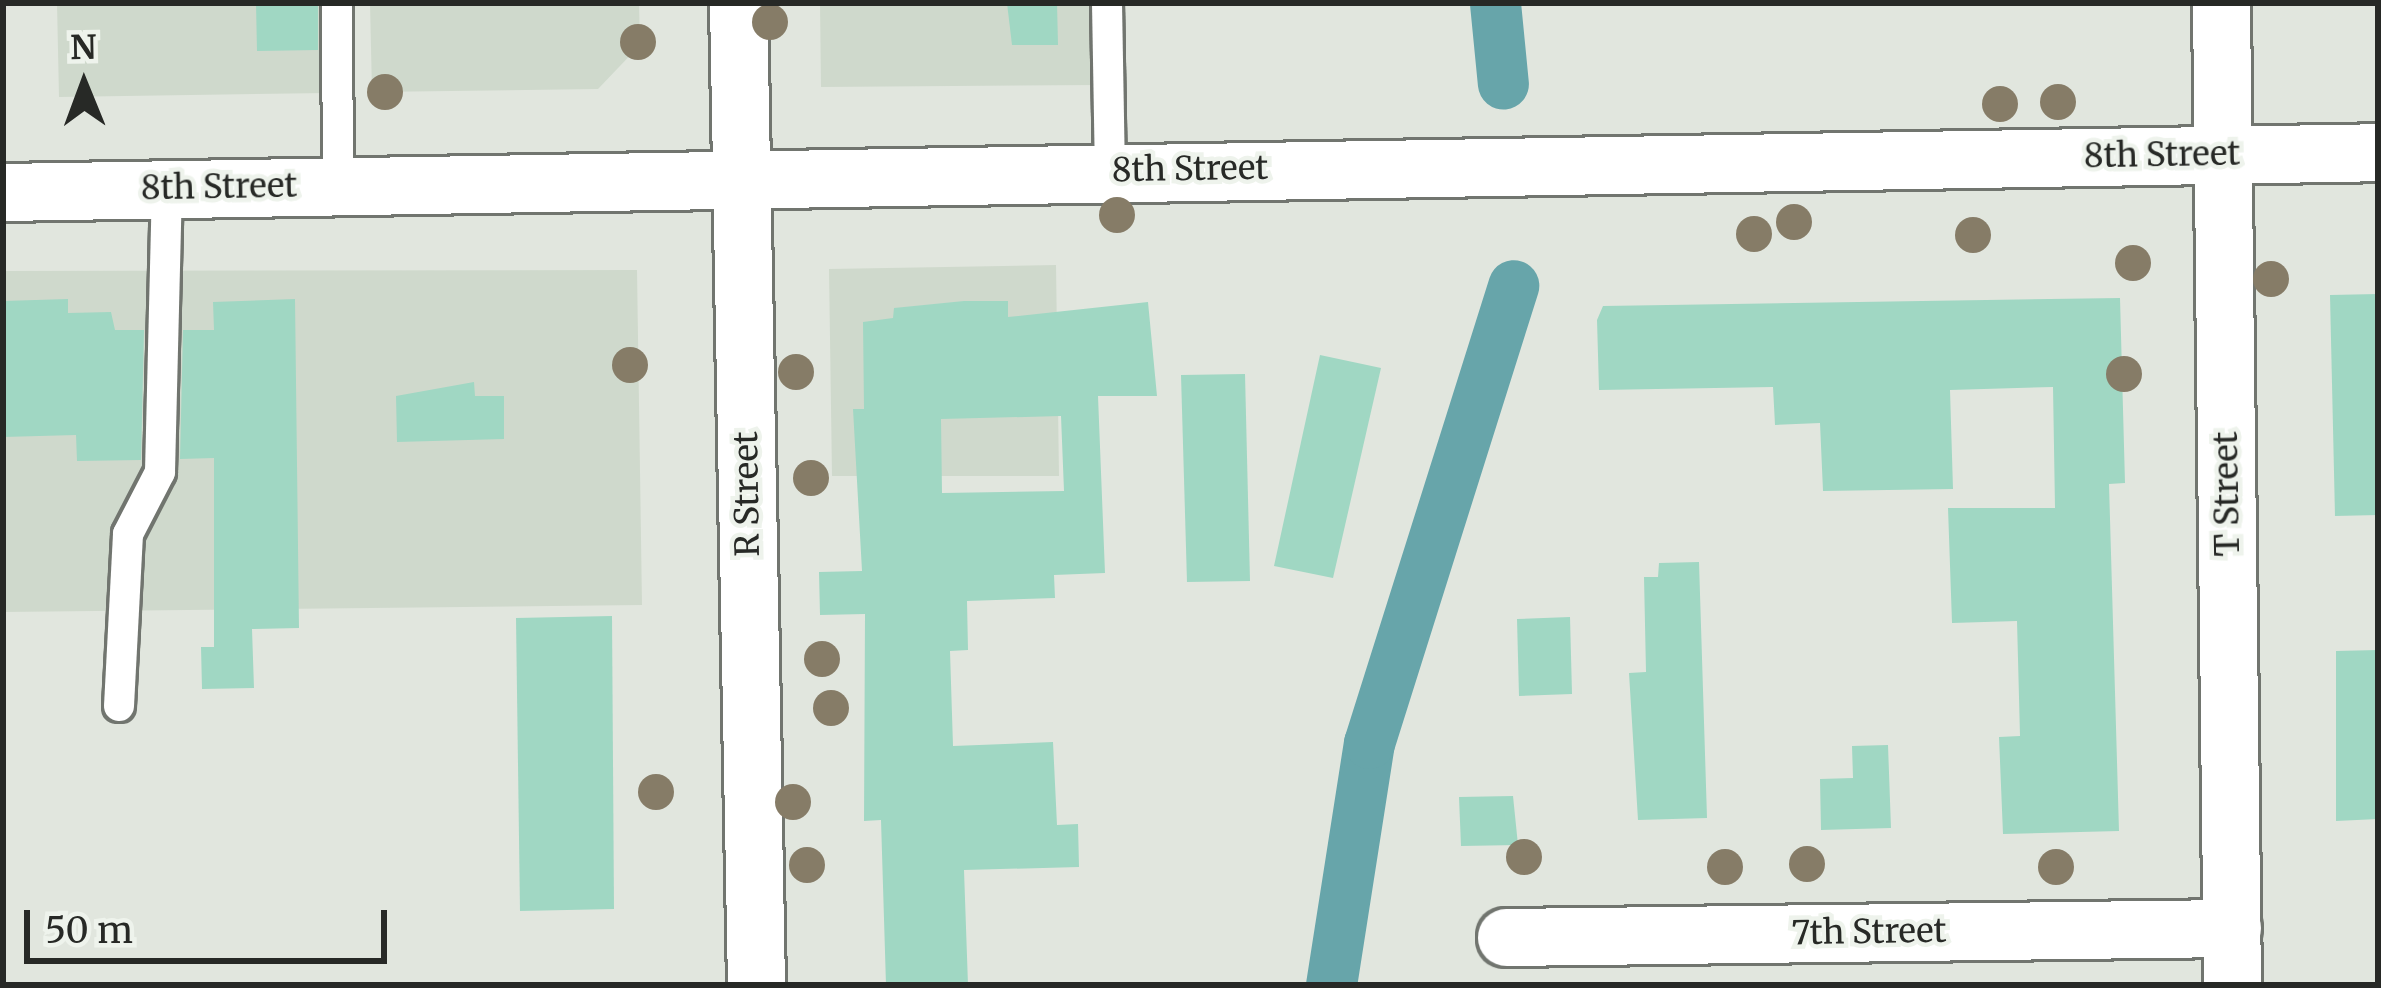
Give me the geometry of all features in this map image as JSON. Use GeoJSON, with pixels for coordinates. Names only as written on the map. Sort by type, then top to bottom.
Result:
{"type":"FeatureCollection","features":[{"type":"Feature","properties":{"kind":"street","name":"R Street"},"geometry":{"type":"LineString","coordinates":[[738,3],[756,985]]}},
{"type":"Feature","properties":{"kind":"street","name":"T Street"},"geometry":{"type":"LineString","coordinates":[[2221,3],[2233,985]]}},
{"type":"Feature","properties":{"kind":"street","name":"8th Street"},"geometry":{"type":"LineString","coordinates":[[3,192],[742,175],[2378,152]]}},
{"type":"Feature","properties":{"kind":"street","name":"7th Street"},"geometry":{"type":"LineString","coordinates":[[1506,937],[2232,928]]}},
{"type":"Feature","properties":{"kind":"lane"},"geometry":{"type":"LineString","coordinates":[[338,3],[338,184]]}},
{"type":"Feature","properties":{"kind":"lane"},"geometry":{"type":"LineString","coordinates":[[1107,3],[1110,170]]}},
{"type":"Feature","properties":{"kind":"lane"},"geometry":{"type":"LineString","coordinates":[[119,706],[128,533],[160,472],[167,189]]}},
{"type":"Feature","properties":{"kind":"shaded area"},"geometry":{"type":"Polygon","coordinates":[[[57,3],[326,3],[327,93],[59,97],[57,3]]]}},
{"type":"Feature","properties":{"kind":"shaded area"},"geometry":{"type":"Polygon","coordinates":[[[370,3],[639,3],[640,45],[598,89],[372,92],[370,3]]]}},
{"type":"Feature","properties":{"kind":"shaded area"},"geometry":{"type":"Polygon","coordinates":[[[820,3],[1093,3],[1097,85],[821,87],[820,3]]]}},
{"type":"Feature","properties":{"kind":"shaded area"},"geometry":{"type":"Polygon","coordinates":[[[1056,265],[1059,476],[832,476],[829,269],[1056,265]]]}},
{"type":"Feature","properties":{"kind":"shaded area"},"geometry":{"type":"Polygon","coordinates":[[[637,270],[642,605],[3,612],[3,271],[637,270]]]}},
{"type":"Feature","properties":{"kind":"building"},"geometry":{"type":"Polygon","coordinates":[[[256,3],[318,3],[318,50],[257,51],[256,3]]]}},
{"type":"Feature","properties":{"kind":"building"},"geometry":{"type":"Polygon","coordinates":[[[1007,3],[1057,3],[1058,45],[1012,45],[1007,3]]]}},
{"type":"Feature","properties":{"kind":"building"},"geometry":{"type":"Polygon","coordinates":[[[2378,294],[2378,515],[2335,516],[2330,295],[2378,294]]]}},
{"type":"Feature","properties":{"kind":"building"},"geometry":{"type":"Polygon","coordinates":[[[2120,298],[2125,483],[2109,484],[2119,831],[2003,834],[1999,737],[2020,736],[2017,621],[1952,623],[1948,508],[2055,508],[2053,387],[1950,390],[1953,489],[1823,491],[1820,423],[1775,425],[1773,387],[1599,390],[1597,320],[1603,306],[2120,298]]]}},
{"type":"Feature","properties":{"kind":"building"},"geometry":{"type":"Polygon","coordinates":[[[68,299],[68,313],[111,312],[115,330],[144,330],[141,460],[77,461],[76,435],[3,437],[3,301],[68,299]]]}},
{"type":"Feature","properties":{"kind":"building"},"geometry":{"type":"Polygon","coordinates":[[[295,299],[299,628],[252,629],[254,688],[202,689],[201,647],[214,647],[214,458],[180,459],[183,330],[214,330],[213,302],[295,299]]]}},
{"type":"Feature","properties":{"kind":"building"},"geometry":{"type":"Polygon","coordinates":[[[1008,301],[1008,317],[1148,302],[1157,396],[1098,396],[1105,573],[1054,575],[1055,598],[967,601],[968,650],[950,651],[953,746],[1053,742],[1057,825],[1078,824],[1079,867],[964,870],[968,985],[886,985],[881,820],[864,821],[865,614],[820,615],[819,572],[862,571],[853,409],[864,409],[863,322],[893,318],[894,308],[1008,301]],[[1061,416],[941,419],[942,493],[1064,491],[1061,416]]]}},
{"type":"Feature","properties":{"kind":"building"},"geometry":{"type":"Polygon","coordinates":[[[1320,355],[1381,368],[1333,578],[1274,566],[1320,355]]]}},
{"type":"Feature","properties":{"kind":"building"},"geometry":{"type":"Polygon","coordinates":[[[1245,374],[1250,581],[1187,582],[1181,375],[1245,374]]]}},
{"type":"Feature","properties":{"kind":"building"},"geometry":{"type":"Polygon","coordinates":[[[474,382],[475,396],[504,396],[504,439],[397,442],[396,396],[474,382]]]}},
{"type":"Feature","properties":{"kind":"building"},"geometry":{"type":"Polygon","coordinates":[[[1699,562],[1707,818],[1638,820],[1629,673],[1646,672],[1644,577],[1658,577],[1659,563],[1699,562]]]}},
{"type":"Feature","properties":{"kind":"building"},"geometry":{"type":"Polygon","coordinates":[[[612,616],[614,909],[520,911],[516,618],[612,616]]]}},
{"type":"Feature","properties":{"kind":"building"},"geometry":{"type":"Polygon","coordinates":[[[1570,617],[1572,694],[1519,696],[1517,619],[1570,617]]]}},
{"type":"Feature","properties":{"kind":"building"},"geometry":{"type":"Polygon","coordinates":[[[2378,650],[2378,819],[2336,821],[2336,651],[2378,650]]]}},
{"type":"Feature","properties":{"kind":"building"},"geometry":{"type":"Polygon","coordinates":[[[1888,745],[1891,828],[1821,830],[1820,779],[1853,778],[1852,746],[1888,745]]]}},
{"type":"Feature","properties":{"kind":"building"},"geometry":{"type":"Polygon","coordinates":[[[1513,796],[1518,845],[1461,846],[1459,797],[1513,796]]]}},
{"type":"Feature","properties":{"kind":"waterway"},"geometry":{"type":"LineString","coordinates":[[1495,3],[1503,84]]}},
{"type":"Feature","properties":{"kind":"waterway"},"geometry":{"type":"LineString","coordinates":[[1331,985],[1369,743],[1513,285]]}}]}
